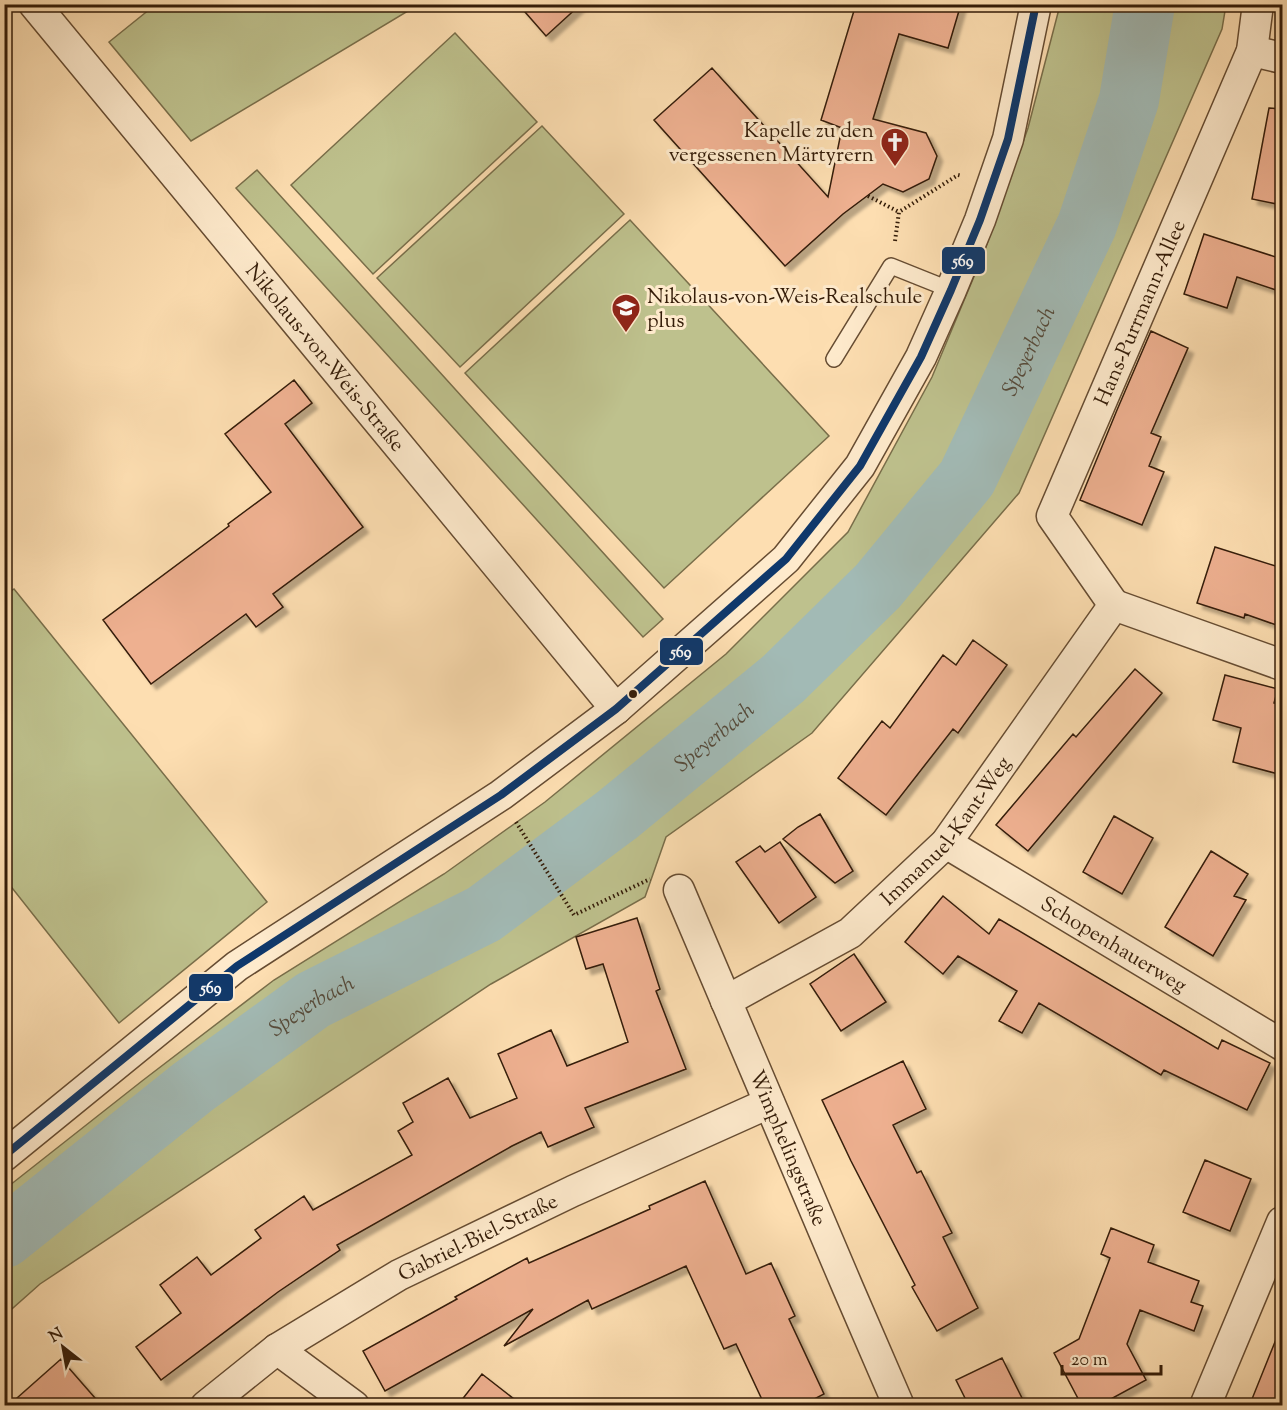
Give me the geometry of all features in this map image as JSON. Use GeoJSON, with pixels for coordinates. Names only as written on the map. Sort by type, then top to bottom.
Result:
{"type":"FeatureCollection","features":[{"type":"Feature","properties":{"kind":"street","name":"Nikolaus-von-Weis-Straße"},"geometry":{"type":"LineString","coordinates":[[34,4],[616,709]]}},
{"type":"Feature","properties":{"kind":"street"},"geometry":{"type":"LineString","coordinates":[[4,1156],[237,966],[501,795],[616,709],[786,559],[860,466],[921,357],[980,220],[1008,139],[1036,4]]}},
{"type":"Feature","properties":{"kind":"street","name":"Hans-Purrmann-Allee"},"geometry":{"type":"LineString","coordinates":[[1114,605],[1052,516],[1252,51],[1258,4]]}},
{"type":"Feature","properties":{"kind":"street"},"geometry":{"type":"LineString","coordinates":[[1252,51],[1282,58]]}},
{"type":"Feature","properties":{"kind":"street"},"geometry":{"type":"LineString","coordinates":[[1114,605],[1282,665]]}},
{"type":"Feature","properties":{"kind":"street","name":"Immanuel-Kant-Weg"},"geometry":{"type":"LineString","coordinates":[[726,1001],[850,933],[946,843],[1114,605]]}},
{"type":"Feature","properties":{"kind":"street","name":"Schopenhauerweg"},"geometry":{"type":"LineString","coordinates":[[946,843],[1282,1045]]}},
{"type":"Feature","properties":{"kind":"street","name":"Wimphelingstraße"},"geometry":{"type":"LineString","coordinates":[[679,890],[899,1406]]}},
{"type":"Feature","properties":{"kind":"street","name":"Gabriel-Biel-Straße"},"geometry":{"type":"LineString","coordinates":[[206,1406],[277,1349],[399,1275],[573,1191],[769,1103]]}},
{"type":"Feature","properties":{"kind":"street"},"geometry":{"type":"LineString","coordinates":[[1205,1406],[1282,1222]]}},
{"type":"Feature","properties":{"kind":"street"},"geometry":{"type":"LineString","coordinates":[[277,1349],[354,1406]]}},
{"type":"Feature","properties":{"kind":"lane"},"geometry":{"type":"LineString","coordinates":[[834,358],[891,266],[951,290]]}},
{"type":"Feature","properties":{"kind":"path"},"geometry":{"type":"LineString","coordinates":[[899,212],[958,176],[993,184]]}},
{"type":"Feature","properties":{"kind":"path"},"geometry":{"type":"LineString","coordinates":[[868,196],[899,212]]}},
{"type":"Feature","properties":{"kind":"path"},"geometry":{"type":"LineString","coordinates":[[891,266],[899,212]]}},
{"type":"Feature","properties":{"kind":"path"},"geometry":{"type":"LineString","coordinates":[[521,829],[574,915],[669,870],[679,890]]}},
{"type":"Feature","properties":{"kind":"green space"},"geometry":{"type":"Polygon","coordinates":[[[155,5],[184,5],[188,9],[193,5],[418,5],[191,141],[109,42],[155,5]]]}},
{"type":"Feature","properties":{"kind":"green space"},"geometry":{"type":"Polygon","coordinates":[[[1060,5],[1226,5],[1222,29],[1019,493],[812,733],[666,837],[645,897],[491,984],[40,1284],[5,1315],[5,1189],[274,980],[444,874],[545,802],[726,654],[848,532],[932,377],[983,255],[1028,128],[1060,5]]]}},
{"type":"Feature","properties":{"kind":"green space"},"geometry":{"type":"Polygon","coordinates":[[[455,33],[537,122],[373,274],[291,185],[455,33]]]}},
{"type":"Feature","properties":{"kind":"green space"},"geometry":{"type":"Polygon","coordinates":[[[542,126],[624,214],[460,367],[377,278],[542,126]]]}},
{"type":"Feature","properties":{"kind":"green space"},"geometry":{"type":"Polygon","coordinates":[[[257,170],[663,619],[643,637],[236,188],[257,170]]]}},
{"type":"Feature","properties":{"kind":"green space"},"geometry":{"type":"Polygon","coordinates":[[[630,220],[829,436],[664,588],[465,373],[630,220]]]}},
{"type":"Feature","properties":{"kind":"green space"},"geometry":{"type":"Polygon","coordinates":[[[14,589],[267,902],[119,1023],[5,879],[4,596],[14,589]]]}},
{"type":"Feature","properties":{"kind":"building"},"geometry":{"type":"Polygon","coordinates":[[[518,4],[581,4],[546,36],[518,4]]]}},
{"type":"Feature","properties":{"kind":"building"},"geometry":{"type":"Polygon","coordinates":[[[856,4],[961,4],[948,48],[899,34],[873,119],[926,133],[937,156],[929,179],[903,192],[883,184],[843,214],[785,266],[654,120],[712,68],[828,197],[842,128],[821,120],[856,4]]]}},
{"type":"Feature","properties":{"kind":"building"},"geometry":{"type":"Polygon","coordinates":[[[1269,108],[1282,109],[1282,205],[1252,199],[1269,108]]]}},
{"type":"Feature","properties":{"kind":"building"},"geometry":{"type":"Polygon","coordinates":[[[1204,234],[1282,259],[1282,271],[1276,290],[1237,277],[1227,308],[1184,294],[1204,234]]]}},
{"type":"Feature","properties":{"kind":"building"},"geometry":{"type":"Polygon","coordinates":[[[1151,331],[1188,348],[1151,433],[1161,437],[1149,466],[1164,472],[1142,525],[1080,500],[1151,331]]]}},
{"type":"Feature","properties":{"kind":"building"},"geometry":{"type":"Polygon","coordinates":[[[294,380],[312,403],[285,424],[363,527],[273,594],[283,607],[256,627],[246,614],[151,684],[103,620],[271,492],[225,434],[294,380]]]}},
{"type":"Feature","properties":{"kind":"building"},"geometry":{"type":"Polygon","coordinates":[[[1215,547],[1282,568],[1282,627],[1245,614],[1244,618],[1197,603],[1215,547]]]}},
{"type":"Feature","properties":{"kind":"building"},"geometry":{"type":"Polygon","coordinates":[[[973,640],[1007,665],[958,733],[953,729],[886,815],[838,778],[882,721],[890,728],[943,655],[956,665],[973,640]]]}},
{"type":"Feature","properties":{"kind":"building"},"geometry":{"type":"Polygon","coordinates":[[[1135,669],[1162,693],[1028,851],[996,825],[1073,734],[1076,737],[1135,669]]]}},
{"type":"Feature","properties":{"kind":"building"},"geometry":{"type":"Polygon","coordinates":[[[1225,675],[1278,689],[1274,703],[1282,705],[1282,775],[1233,762],[1241,728],[1213,720],[1225,675]]]}},
{"type":"Feature","properties":{"kind":"building"},"geometry":{"type":"Polygon","coordinates":[[[820,814],[853,871],[835,883],[783,839],[820,814]]]}},
{"type":"Feature","properties":{"kind":"building"},"geometry":{"type":"Polygon","coordinates":[[[1114,816],[1153,838],[1122,894],[1083,872],[1114,816]]]}},
{"type":"Feature","properties":{"kind":"building"},"geometry":{"type":"Polygon","coordinates":[[[780,842],[816,897],[779,923],[736,862],[760,846],[765,852],[780,842]]]}},
{"type":"Feature","properties":{"kind":"building"},"geometry":{"type":"Polygon","coordinates":[[[1211,851],[1248,874],[1234,896],[1246,900],[1213,956],[1165,927],[1211,851]]]}},
{"type":"Feature","properties":{"kind":"building"},"geometry":{"type":"Polygon","coordinates":[[[943,896],[989,934],[999,919],[1218,1049],[1222,1040],[1270,1063],[1247,1110],[1164,1070],[1161,1075],[1039,1003],[1022,1033],[999,1021],[1017,991],[958,956],[943,974],[905,942],[943,896]]]}},
{"type":"Feature","properties":{"kind":"building"},"geometry":{"type":"Polygon","coordinates":[[[637,918],[660,989],[656,991],[686,1069],[585,1108],[594,1127],[548,1147],[541,1132],[512,1146],[337,1245],[340,1250],[278,1292],[161,1380],[136,1347],[181,1313],[160,1285],[197,1257],[211,1275],[261,1238],[255,1230],[304,1196],[313,1210],[412,1155],[398,1131],[413,1122],[403,1103],[448,1078],[470,1118],[517,1098],[498,1054],[551,1030],[567,1066],[628,1042],[603,964],[586,969],[576,937],[637,918]]]}},
{"type":"Feature","properties":{"kind":"building"},"geometry":{"type":"Polygon","coordinates":[[[854,954],[886,1002],[841,1031],[810,984],[854,954]]]}},
{"type":"Feature","properties":{"kind":"building"},"geometry":{"type":"Polygon","coordinates":[[[903,1061],[926,1109],[893,1125],[917,1173],[921,1171],[952,1233],[943,1237],[978,1308],[937,1331],[912,1287],[915,1285],[822,1100],[903,1061]]]}},
{"type":"Feature","properties":{"kind":"building"},"geometry":{"type":"Polygon","coordinates":[[[1205,1160],[1251,1179],[1230,1231],[1183,1212],[1205,1160]]]}},
{"type":"Feature","properties":{"kind":"building"},"geometry":{"type":"Polygon","coordinates":[[[705,1181],[746,1274],[771,1263],[795,1316],[789,1319],[824,1394],[801,1406],[765,1406],[736,1344],[724,1349],[686,1266],[592,1309],[588,1300],[504,1346],[533,1309],[385,1391],[363,1351],[527,1258],[529,1263],[650,1209],[649,1206],[705,1181]]]}},
{"type":"Feature","properties":{"kind":"building"},"geometry":{"type":"Polygon","coordinates":[[[1111,1228],[1154,1245],[1148,1262],[1199,1281],[1191,1302],[1203,1306],[1194,1331],[1140,1310],[1127,1344],[1146,1380],[1098,1406],[1082,1406],[1054,1353],[1079,1339],[1110,1258],[1101,1254],[1111,1228]]]}},
{"type":"Feature","properties":{"kind":"building"},"geometry":{"type":"Polygon","coordinates":[[[1281,1327],[1282,1406],[1268,1406],[1252,1399],[1281,1327]]]}},
{"type":"Feature","properties":{"kind":"building"},"geometry":{"type":"Polygon","coordinates":[[[1002,1358],[1026,1406],[969,1406],[956,1380],[1002,1358]]]}},
{"type":"Feature","properties":{"kind":"building"},"geometry":{"type":"Polygon","coordinates":[[[61,1359],[102,1406],[8,1406],[61,1359]]]}},
{"type":"Feature","properties":{"kind":"building"},"geometry":{"type":"Polygon","coordinates":[[[482,1374],[523,1406],[457,1406],[482,1374]]]}},
{"type":"Feature","properties":{"kind":"waterway","name":"Speyerbach"},"geometry":{"type":"LineString","coordinates":[[4,1238],[193,1087],[313,1000],[484,914],[617,815],[783,679],[878,586],[967,478],[1087,225],[1129,100],[1145,4]]}},
{"type":"Feature","properties":{"kind":"transit line","name":"569"},"geometry":{"type":"LineString","coordinates":[[4,1156],[237,966],[501,795],[616,709],[786,559],[860,466],[921,357],[980,220],[1008,139],[1036,4]]}},
{"type":"Feature","properties":{"kind":"place","name":"Kapelle zu den vergessenen Märtyrern"},"geometry":{"type":"Point","coordinates":[895,168]}},
{"type":"Feature","properties":{"kind":"place","name":"Nikolaus-von-Weis-Realschule plus"},"geometry":{"type":"Point","coordinates":[626,334]}}]}
